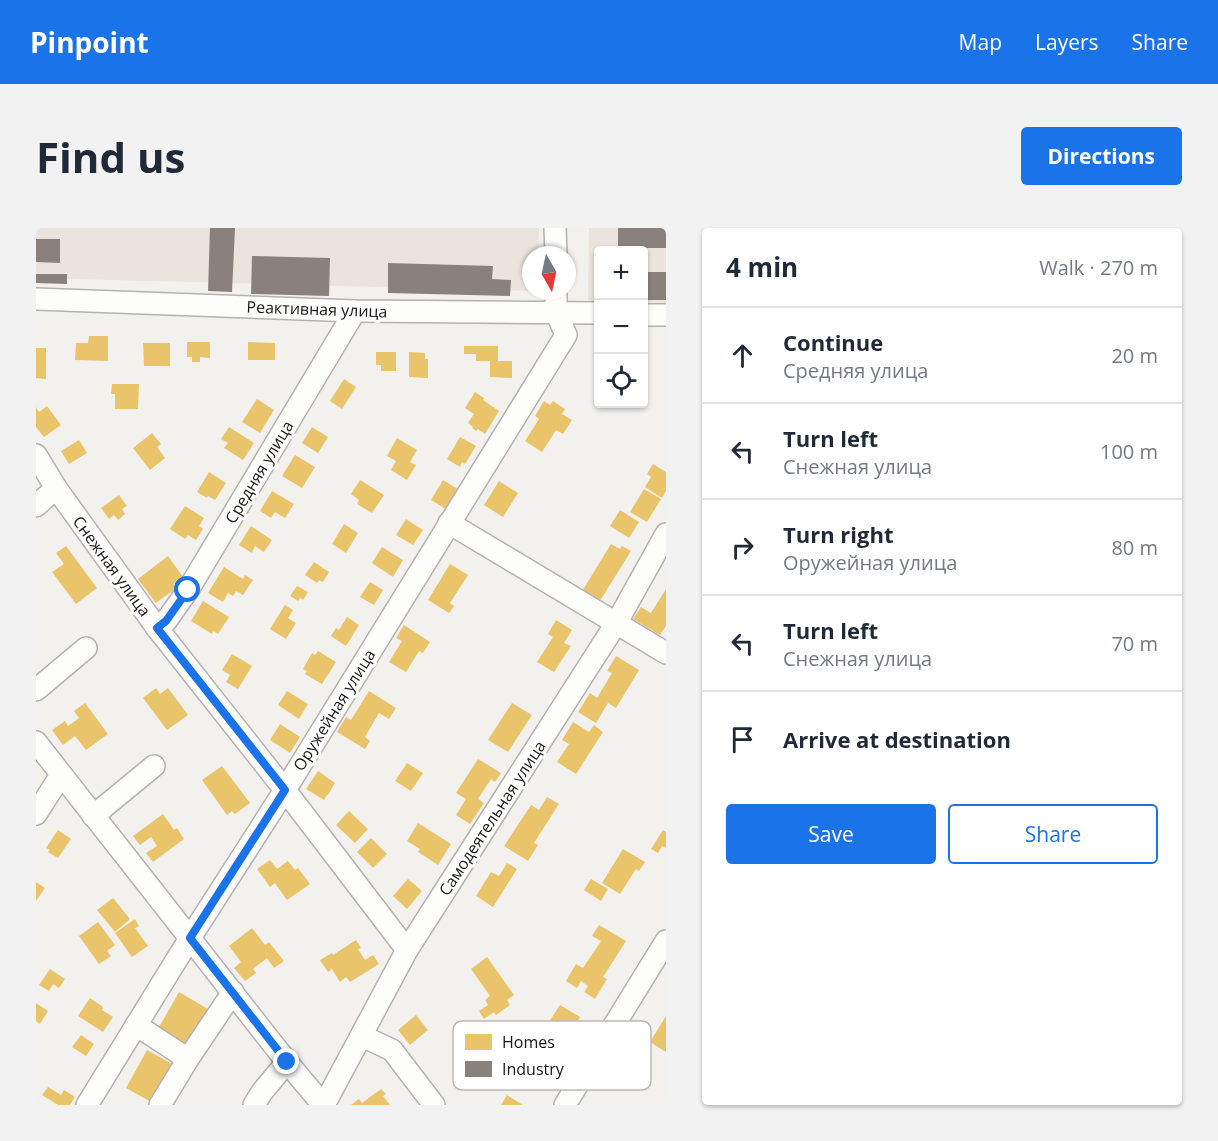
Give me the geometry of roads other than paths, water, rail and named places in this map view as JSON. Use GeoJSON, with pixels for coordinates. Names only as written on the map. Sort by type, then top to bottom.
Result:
{"type":"FeatureCollection","features":[{"type":"Feature","properties":{"kind":"street"},"geometry":{"type":"LineString","coordinates":[[555,228],[556,246]]}},
{"type":"Feature","properties":{"kind":"street","name":"Реактивная улица"},"geometry":{"type":"LineString","coordinates":[[36,298],[355,311],[556,302],[594,312]]}},
{"type":"Feature","properties":{"kind":"street","name":"Оружейная улица"},"geometry":{"type":"LineString","coordinates":[[87,1105],[566,336],[556,302]]}},
{"type":"Feature","properties":{"kind":"street","name":"Средняя улица"},"geometry":{"type":"LineString","coordinates":[[157,628],[166,621],[188,590],[355,311]]}},
{"type":"Feature","properties":{"kind":"street"},"geometry":{"type":"LineString","coordinates":[[648,315],[666,315]]}},
{"type":"Feature","properties":{"kind":"street","name":"Снежная улица"},"geometry":{"type":"LineString","coordinates":[[36,455],[56,488],[157,628],[407,950]]}},
{"type":"Feature","properties":{"kind":"street"},"geometry":{"type":"LineString","coordinates":[[36,506],[56,488]]}},
{"type":"Feature","properties":{"kind":"street"},"geometry":{"type":"LineString","coordinates":[[449,523],[666,653]]}},
{"type":"Feature","properties":{"kind":"street","name":"Самодеятельная улица"},"geometry":{"type":"LineString","coordinates":[[324,1105],[407,950],[616,622],[666,534]]}},
{"type":"Feature","properties":{"kind":"street"},"geometry":{"type":"LineString","coordinates":[[36,690],[86,648]]}},
{"type":"Feature","properties":{"kind":"street"},"geometry":{"type":"LineString","coordinates":[[36,742],[287,1062],[324,1105]]}},
{"type":"Feature","properties":{"kind":"street"},"geometry":{"type":"LineString","coordinates":[[93,816],[154,766]]}},
{"type":"Feature","properties":{"kind":"street"},"geometry":{"type":"LineString","coordinates":[[36,814],[62,775]]}},
{"type":"Feature","properties":{"kind":"street"},"geometry":{"type":"LineString","coordinates":[[617,1021],[666,941]]}},
{"type":"Feature","properties":{"kind":"street"},"geometry":{"type":"LineString","coordinates":[[160,1105],[233,992]]}},
{"type":"Feature","properties":{"kind":"street"},"geometry":{"type":"LineString","coordinates":[[136,1025],[188,1059]]}},
{"type":"Feature","properties":{"kind":"street"},"geometry":{"type":"LineString","coordinates":[[362,1036],[392,1050],[434,1105]]}},
{"type":"Feature","properties":{"kind":"street"},"geometry":{"type":"LineString","coordinates":[[254,1105],[287,1062]]}},
{"type":"Feature","properties":{"kind":"street"},"geometry":{"type":"LineString","coordinates":[[565,1105],[574,1090]]}}]}
